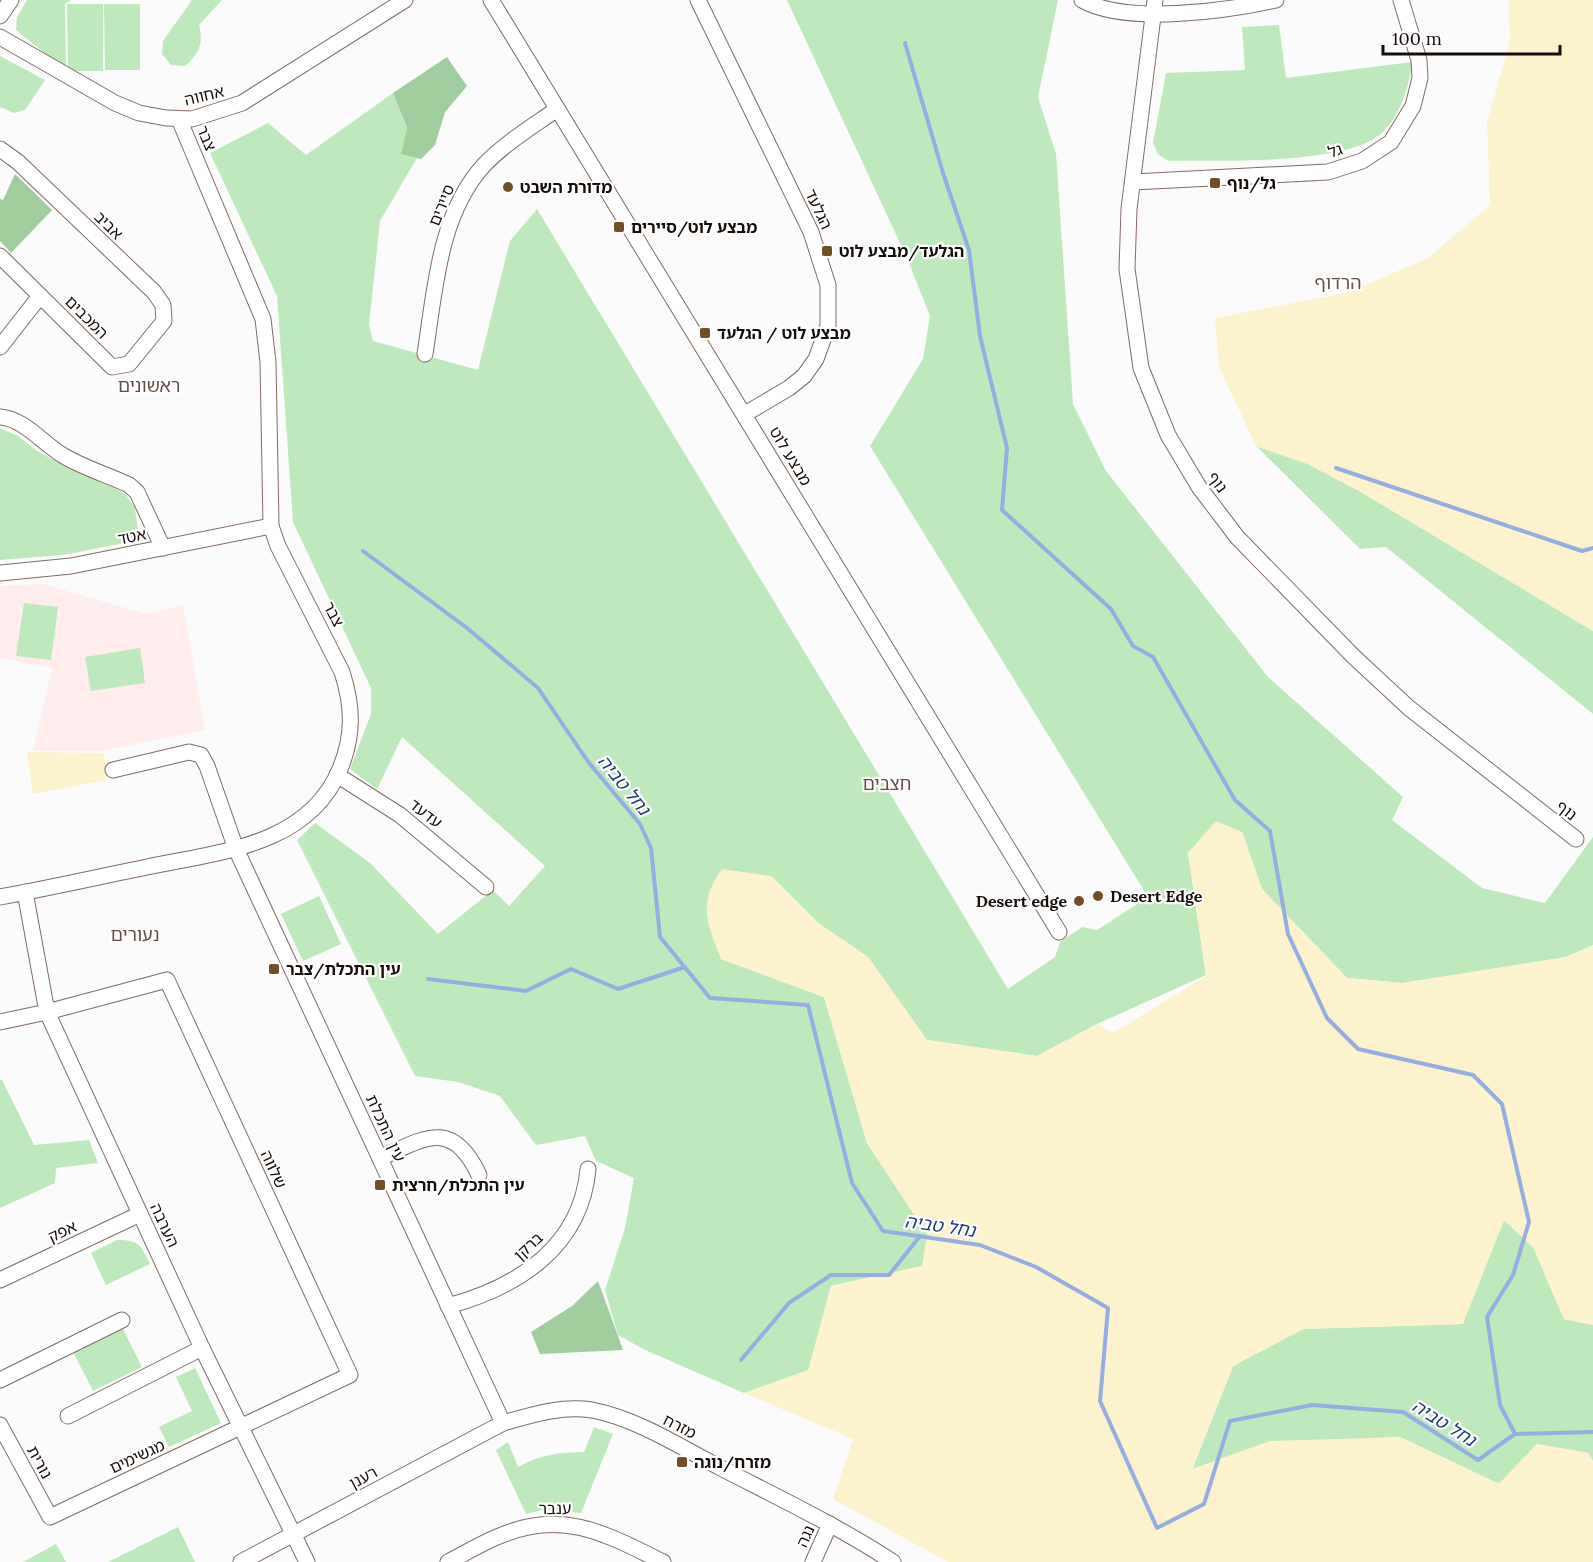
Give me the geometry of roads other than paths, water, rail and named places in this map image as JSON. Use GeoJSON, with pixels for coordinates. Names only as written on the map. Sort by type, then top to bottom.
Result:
{"type":"FeatureCollection","features":[{"type":"Feature","properties":{"kind":"street"},"geometry":{"type":"LineString","coordinates":[[0,16],[11,0]]}},
{"type":"Feature","properties":{"kind":"street","name":"אחווה"},"geometry":{"type":"LineString","coordinates":[[0,37],[115,103],[139,112],[192,119],[242,103],[405,0]]}},
{"type":"Feature","properties":{"kind":"street","name":"מבצע לוט"},"geometry":{"type":"LineString","coordinates":[[491,0],[1059,932]]}},
{"type":"Feature","properties":{"kind":"street","name":"הגלעד"},"geometry":{"type":"LineString","coordinates":[[698,0],[811,232],[828,285],[828,326],[816,359],[797,382],[745,414]]}},
{"type":"Feature","properties":{"kind":"street"},"geometry":{"type":"LineString","coordinates":[[1082,0],[1100,9],[1118,13],[1155,6],[1219,10],[1276,0]]}},
{"type":"Feature","properties":{"kind":"street","name":"גל"},"geometry":{"type":"LineString","coordinates":[[1133,182],[1328,172],[1362,161],[1391,142],[1413,106],[1420,78],[1419,60],[1401,0]]}},
{"type":"Feature","properties":{"kind":"street","name":"נוף"},"geometry":{"type":"LineString","coordinates":[[1155,6],[1133,182],[1127,268],[1141,368],[1168,435],[1199,487],[1269,571],[1383,684],[1438,732],[1576,839]]}},
{"type":"Feature","properties":{"kind":"street","name":"סיירים"},"geometry":{"type":"LineString","coordinates":[[425,354],[444,248],[455,212],[468,184],[494,156],[557,109]]}},
{"type":"Feature","properties":{"kind":"street","name":"צבר"},"geometry":{"type":"LineString","coordinates":[[0,897],[236,849],[279,833],[308,816],[326,795],[337,775],[351,734],[349,693],[329,643],[278,546],[271,525],[268,362],[263,319],[179,119]]}},
{"type":"Feature","properties":{"kind":"street","name":"אביב"},"geometry":{"type":"LineString","coordinates":[[0,148],[18,162],[153,292],[163,305],[165,313],[164,321],[152,339]]}},
{"type":"Feature","properties":{"kind":"street","name":"המכבים"},"geometry":{"type":"LineString","coordinates":[[0,256],[112,367],[129,364],[152,339]]}},
{"type":"Feature","properties":{"kind":"street"},"geometry":{"type":"LineString","coordinates":[[0,347],[40,296]]}},
{"type":"Feature","properties":{"kind":"street"},"geometry":{"type":"LineString","coordinates":[[0,417],[10,418],[21,424],[66,457],[129,485],[137,492],[163,548]]}},
{"type":"Feature","properties":{"kind":"street","name":"אטד"},"geometry":{"type":"LineString","coordinates":[[0,573],[71,567],[271,525]]}},
{"type":"Feature","properties":{"kind":"street","name":"עין התכלת"},"geometry":{"type":"LineString","coordinates":[[113,771],[189,752],[201,755],[236,849],[502,1423]]}},
{"type":"Feature","properties":{"kind":"street","name":"עדעד"},"geometry":{"type":"LineString","coordinates":[[337,775],[400,815],[486,887]]}},
{"type":"Feature","properties":{"kind":"street","name":"הערבה"},"geometry":{"type":"LineString","coordinates":[[25,892],[47,1012],[202,1348],[307,1562]]}},
{"type":"Feature","properties":{"kind":"street","name":"שלווה"},"geometry":{"type":"LineString","coordinates":[[47,1012],[167,980],[192,1033],[350,1375],[240,1428]]}},
{"type":"Feature","properties":{"kind":"street"},"geometry":{"type":"LineString","coordinates":[[0,1022],[47,1012]]}},
{"type":"Feature","properties":{"kind":"street"},"geometry":{"type":"LineString","coordinates":[[380,1158],[420,1140],[441,1137],[465,1149],[479,1175]]}},
{"type":"Feature","properties":{"kind":"street","name":"ברקן"},"geometry":{"type":"LineString","coordinates":[[448,1306],[501,1288],[548,1254],[581,1205],[586,1191],[588,1169]]}},
{"type":"Feature","properties":{"kind":"street","name":"אפק"},"geometry":{"type":"LineString","coordinates":[[0,1280],[140,1214]]}},
{"type":"Feature","properties":{"kind":"street"},"geometry":{"type":"LineString","coordinates":[[0,1380],[122,1320]]}},
{"type":"Feature","properties":{"kind":"street"},"geometry":{"type":"LineString","coordinates":[[68,1416],[202,1348]]}},
{"type":"Feature","properties":{"kind":"street","name":"מזרח"},"geometry":{"type":"LineString","coordinates":[[502,1423],[540,1413],[568,1409],[590,1410],[616,1416],[644,1428],[906,1562]]}},
{"type":"Feature","properties":{"kind":"street","name":"רענן"},"geometry":{"type":"LineString","coordinates":[[241,1562],[502,1423]]}},
{"type":"Feature","properties":{"kind":"street","name":"נורית"},"geometry":{"type":"LineString","coordinates":[[0,1425],[50,1517]]}},
{"type":"Feature","properties":{"kind":"street","name":"מגשימים"},"geometry":{"type":"LineString","coordinates":[[50,1517],[240,1428]]}},
{"type":"Feature","properties":{"kind":"street","name":"ענבר"},"geometry":{"type":"LineString","coordinates":[[448,1562],[502,1535],[524,1528],[562,1523],[603,1533],[663,1562]]}},
{"type":"Feature","properties":{"kind":"street","name":"מזרח"},"geometry":{"type":"LineString","coordinates":[[830,1524],[893,1562]]}},
{"type":"Feature","properties":{"kind":"street","name":"נגה"},"geometry":{"type":"LineString","coordinates":[[813,1562],[830,1524]]}},
{"type":"Feature","properties":{"kind":"waterway"},"geometry":{"type":"LineString","coordinates":[[905,43],[943,173],[969,250],[980,336],[1007,448],[1002,510],[1111,609],[1133,646],[1153,657],[1235,800],[1270,831],[1288,934],[1327,1018],[1358,1049],[1473,1075],[1502,1104],[1529,1222],[1513,1275],[1487,1317],[1500,1405],[1515,1434]]}},
{"type":"Feature","properties":{"kind":"waterway"},"geometry":{"type":"LineString","coordinates":[[1336,468],[1582,551],[1593,548]]}},
{"type":"Feature","properties":{"kind":"waterway","name":"נחל טביה"},"geometry":{"type":"LineString","coordinates":[[363,551],[467,628],[538,688],[589,763],[640,824],[651,848],[660,937],[710,998],[808,1005],[852,1183],[883,1231],[980,1245],[1036,1267],[1108,1308],[1100,1401],[1157,1528],[1204,1504],[1230,1421],[1312,1405],[1403,1412],[1478,1460],[1515,1434],[1593,1432]]}},
{"type":"Feature","properties":{"kind":"waterway"},"geometry":{"type":"LineString","coordinates":[[428,979],[526,991],[571,969],[618,989],[685,967]]}},
{"type":"Feature","properties":{"kind":"waterway"},"geometry":{"type":"LineString","coordinates":[[741,1360],[789,1303],[831,1275],[889,1275],[920,1236]]}},
{"type":"Feature","properties":{"kind":"place","name":"גל/נוף"},"geometry":{"type":"Point","coordinates":[1215,183]}},
{"type":"Feature","properties":{"kind":"place","name":"מדורת השבט"},"geometry":{"type":"Point","coordinates":[508,187]}},
{"type":"Feature","properties":{"kind":"place","name":"מבצע לוט/סיירים"},"geometry":{"type":"Point","coordinates":[619,227]}},
{"type":"Feature","properties":{"kind":"place","name":"הגלעד/מבצע לוט"},"geometry":{"type":"Point","coordinates":[827,251]}},
{"type":"Feature","properties":{"kind":"place","name":"מבצע לוט / הגלעד"},"geometry":{"type":"Point","coordinates":[705,333]}},
{"type":"Feature","properties":{"kind":"place","name":"Desert Edge"},"geometry":{"type":"Point","coordinates":[1098,896]}},
{"type":"Feature","properties":{"kind":"place","name":"Desert edge"},"geometry":{"type":"Point","coordinates":[1079,901]}},
{"type":"Feature","properties":{"kind":"place","name":"עין התכלת/צבר"},"geometry":{"type":"Point","coordinates":[274,969]}},
{"type":"Feature","properties":{"kind":"place","name":"עין התכלת/חרצית"},"geometry":{"type":"Point","coordinates":[380,1185]}},
{"type":"Feature","properties":{"kind":"place","name":"מזרח/נוגה"},"geometry":{"type":"Point","coordinates":[682,1462]}},
{"type":"Feature","properties":{"kind":"district","name":"הרדוף"},"geometry":{"type":"Point","coordinates":[1338,283]}},
{"type":"Feature","properties":{"kind":"district","name":"ראשונים"},"geometry":{"type":"Point","coordinates":[149,386]}},
{"type":"Feature","properties":{"kind":"district","name":"חצבים"},"geometry":{"type":"Point","coordinates":[887,784]}},
{"type":"Feature","properties":{"kind":"district","name":"נעורים"},"geometry":{"type":"Point","coordinates":[135,935]}}]}
